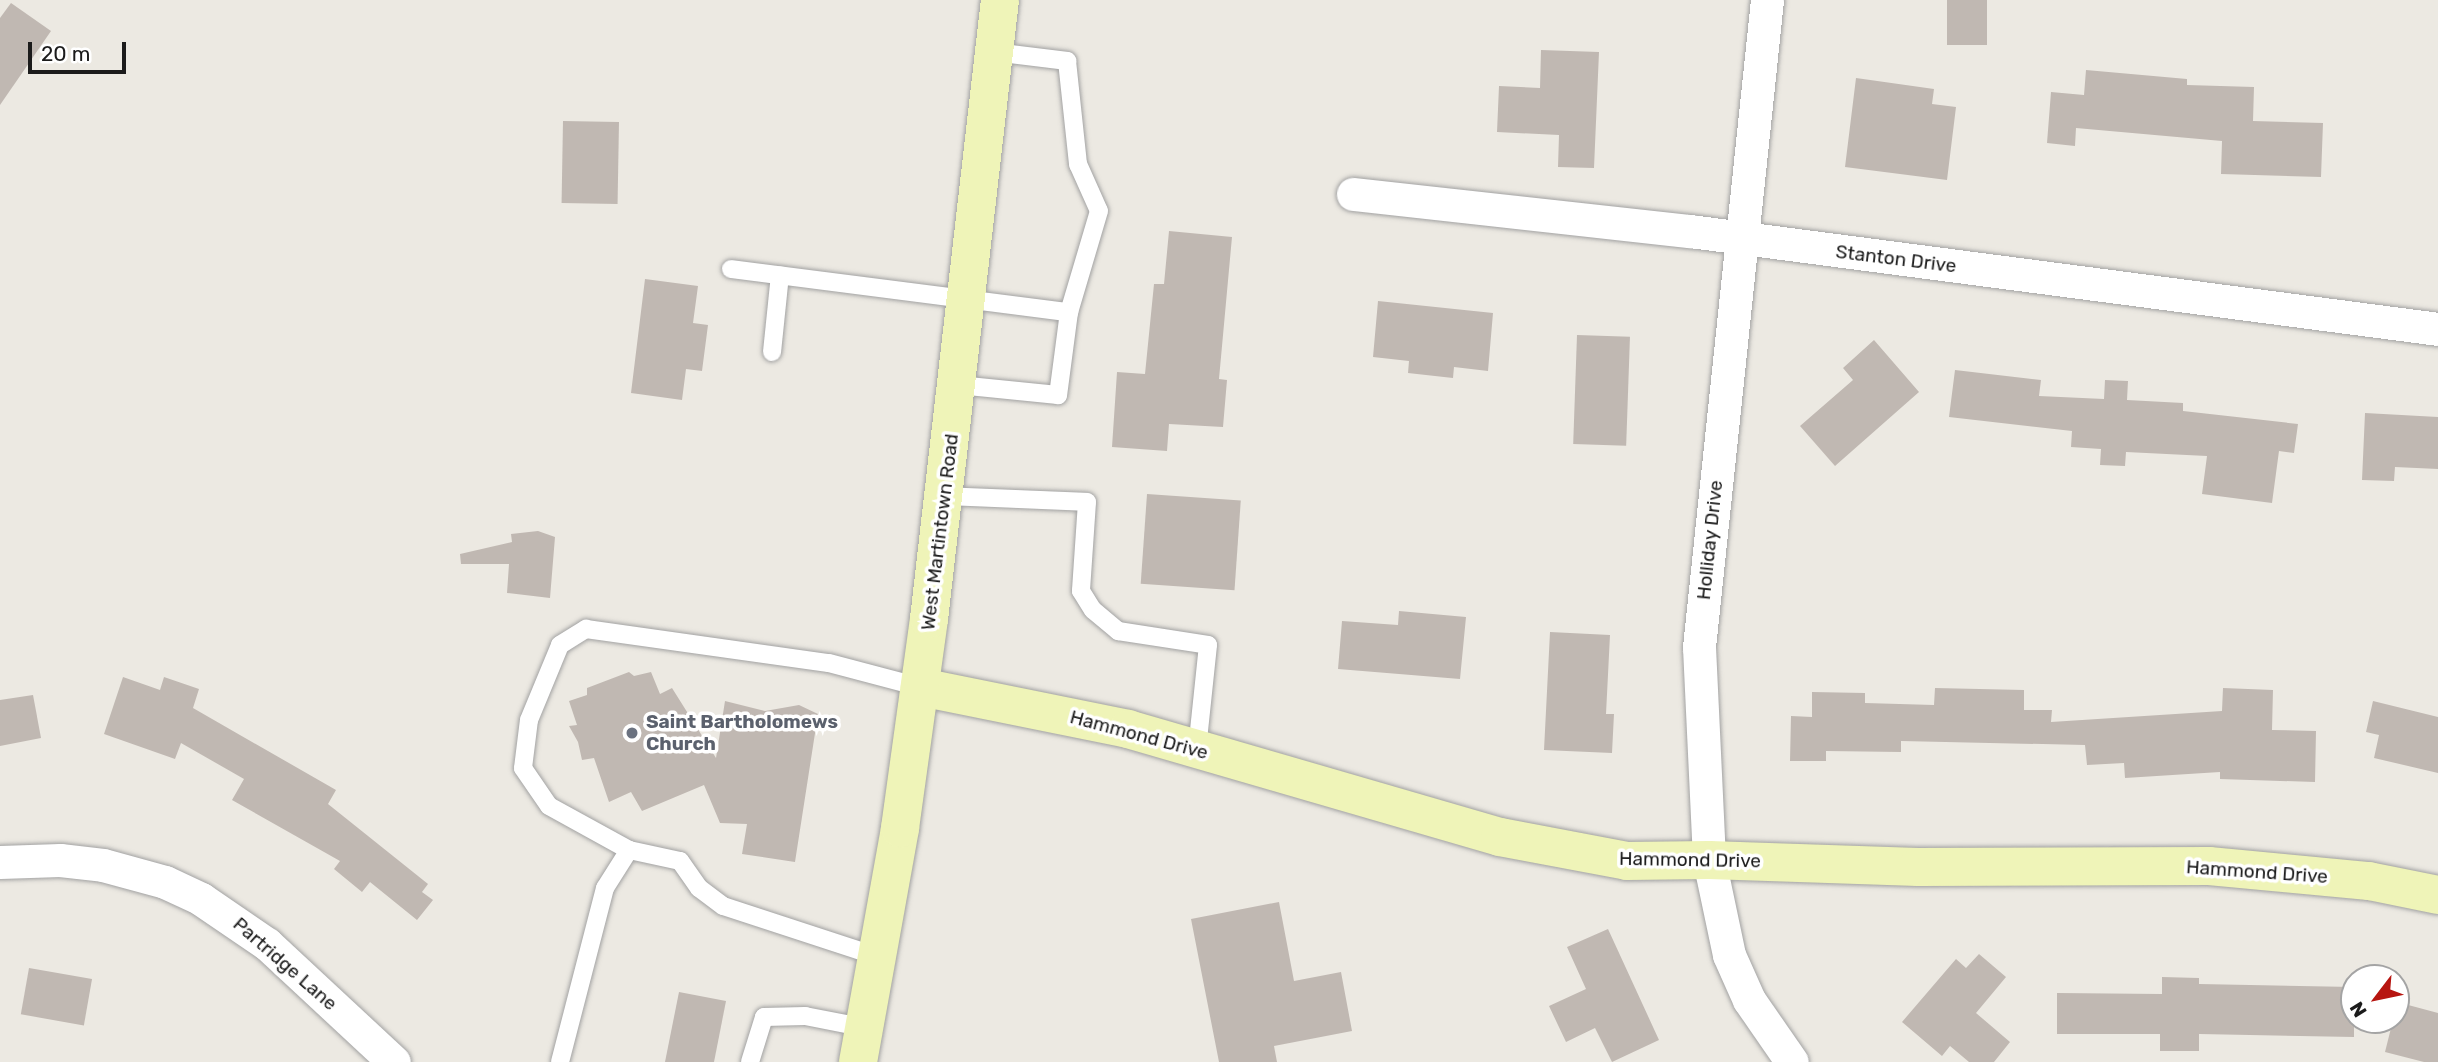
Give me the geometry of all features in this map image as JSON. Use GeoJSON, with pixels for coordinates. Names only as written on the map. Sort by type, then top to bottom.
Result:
{"type":"FeatureCollection","features":[{"type":"Feature","properties":{"kind":"street","name":"West Martintown Road"},"geometry":{"type":"LineString","coordinates":[[862,1045],[879,957],[920,687],[958,385],[1000,0]]}},
{"type":"Feature","properties":{"kind":"street","name":"Holliday Drive"},"geometry":{"type":"LineString","coordinates":[[1767,0],[1699,647],[1709,860],[1729,955],[1749,1000],[1792,1062]]}},
{"type":"Feature","properties":{"kind":"street","name":"Stanton Drive"},"geometry":{"type":"LineString","coordinates":[[1353,194],[1741,239],[2438,329]]}},
{"type":"Feature","properties":{"kind":"street","name":"Hammond Drive"},"geometry":{"type":"LineString","coordinates":[[920,687],[1128,729],[1500,837],[1627,861],[1709,860],[1918,867],[2210,866],[2369,881],[2438,895]]}},
{"type":"Feature","properties":{"kind":"street","name":"Partridge Lane"},"geometry":{"type":"LineString","coordinates":[[0,862],[60,860],[103,865],[164,882],[201,899],[267,944],[394,1062]]}},
{"type":"Feature","properties":{"kind":"lane"},"geometry":{"type":"LineString","coordinates":[[958,385],[1058,395],[1069,312],[1099,211],[1078,164],[1067,61],[994,52]]}},
{"type":"Feature","properties":{"kind":"lane"},"geometry":{"type":"LineString","coordinates":[[731,269],[1069,312]]}},
{"type":"Feature","properties":{"kind":"lane"},"geometry":{"type":"LineString","coordinates":[[772,352],[780,275]]}},
{"type":"Feature","properties":{"kind":"lane"},"geometry":{"type":"LineString","coordinates":[[944,496],[1087,502],[1081,591],[1093,611],[1118,631],[1208,645],[1197,750]]}},
{"type":"Feature","properties":{"kind":"lane"},"geometry":{"type":"LineString","coordinates":[[879,957],[723,906],[699,888],[680,861],[629,850],[549,806],[523,768],[529,720],[560,645],[586,629],[829,663],[920,687]]}},
{"type":"Feature","properties":{"kind":"lane"},"geometry":{"type":"LineString","coordinates":[[559,1062],[605,888],[629,850]]}},
{"type":"Feature","properties":{"kind":"lane"},"geometry":{"type":"LineString","coordinates":[[750,1062],[764,1017],[805,1016],[862,1045]]}},
{"type":"Feature","properties":{"kind":"building"},"geometry":{"type":"Polygon","coordinates":[[[1947,0],[1987,0],[1987,45],[1947,45],[1947,0]]]}},
{"type":"Feature","properties":{"kind":"building"},"geometry":{"type":"Polygon","coordinates":[[[11,3],[51,31],[0,105],[0,18],[11,3]]]}},
{"type":"Feature","properties":{"kind":"building"},"geometry":{"type":"Polygon","coordinates":[[[1541,50],[1599,52],[1594,168],[1558,167],[1559,135],[1497,132],[1499,86],[1540,88],[1541,50]]]}},
{"type":"Feature","properties":{"kind":"building"},"geometry":{"type":"Polygon","coordinates":[[[2086,70],[2187,79],[2187,85],[2254,87],[2253,121],[2323,123],[2321,177],[2221,174],[2222,141],[2076,128],[2075,146],[2047,143],[2051,92],[2084,95],[2086,70]]]}},
{"type":"Feature","properties":{"kind":"building"},"geometry":{"type":"Polygon","coordinates":[[[1856,78],[1934,89],[1932,104],[1956,107],[1947,180],[1845,167],[1856,78]]]}},
{"type":"Feature","properties":{"kind":"building"},"geometry":{"type":"Polygon","coordinates":[[[563,121],[619,122],[618,204],[562,203],[563,121]]]}},
{"type":"Feature","properties":{"kind":"building"},"geometry":{"type":"Polygon","coordinates":[[[1169,231],[1232,237],[1219,379],[1227,380],[1223,427],[1169,424],[1167,451],[1112,447],[1117,372],[1145,374],[1154,284],[1164,284],[1169,231]]]}},
{"type":"Feature","properties":{"kind":"building"},"geometry":{"type":"Polygon","coordinates":[[[645,279],[698,286],[693,323],[708,325],[702,371],[686,369],[682,400],[631,393],[645,279]]]}},
{"type":"Feature","properties":{"kind":"building"},"geometry":{"type":"Polygon","coordinates":[[[1378,301],[1493,313],[1488,371],[1454,367],[1453,378],[1408,373],[1409,361],[1373,357],[1378,301]]]}},
{"type":"Feature","properties":{"kind":"building"},"geometry":{"type":"Polygon","coordinates":[[[1577,335],[1630,337],[1626,446],[1573,444],[1577,335]]]}},
{"type":"Feature","properties":{"kind":"building"},"geometry":{"type":"Polygon","coordinates":[[[1874,340],[1919,392],[1835,466],[1800,426],[1853,380],[1843,368],[1874,340]]]}},
{"type":"Feature","properties":{"kind":"building"},"geometry":{"type":"Polygon","coordinates":[[[1955,370],[2041,380],[2039,396],[2104,399],[2105,380],[2128,381],[2127,400],[2183,403],[2183,411],[2298,424],[2294,453],[2279,451],[2272,503],[2202,494],[2207,456],[2126,452],[2125,466],[2100,465],[2101,449],[2071,447],[2072,431],[1949,417],[1955,370]]]}},
{"type":"Feature","properties":{"kind":"building"},"geometry":{"type":"Polygon","coordinates":[[[2365,413],[2438,417],[2438,469],[2395,467],[2394,481],[2362,480],[2365,413]]]}},
{"type":"Feature","properties":{"kind":"building"},"geometry":{"type":"Polygon","coordinates":[[[1147,494],[1241,501],[1234,590],[1141,584],[1147,494]]]}},
{"type":"Feature","properties":{"kind":"building"},"geometry":{"type":"Polygon","coordinates":[[[538,531],[555,537],[550,598],[507,593],[509,564],[461,564],[460,554],[512,542],[511,534],[538,531]]]}},
{"type":"Feature","properties":{"kind":"building"},"geometry":{"type":"Polygon","coordinates":[[[1399,611],[1466,617],[1460,679],[1338,669],[1342,621],[1398,625],[1399,611]]]}},
{"type":"Feature","properties":{"kind":"building"},"geometry":{"type":"Polygon","coordinates":[[[1550,632],[1610,635],[1606,714],[1614,714],[1612,753],[1544,750],[1550,632]]]}},
{"type":"Feature","properties":{"kind":"building"},"geometry":{"type":"Polygon","coordinates":[[[629,672],[634,676],[651,672],[660,694],[672,688],[716,758],[725,701],[765,711],[799,705],[818,714],[795,862],[742,854],[747,824],[720,823],[704,785],[642,811],[631,792],[609,802],[594,758],[582,760],[578,742],[569,726],[577,725],[569,701],[587,695],[587,688],[629,672]]]}},
{"type":"Feature","properties":{"kind":"building"},"geometry":{"type":"Polygon","coordinates":[[[123,677],[160,690],[164,677],[199,689],[193,708],[336,790],[328,804],[428,884],[422,892],[433,900],[417,920],[370,882],[362,892],[334,869],[340,861],[232,800],[244,779],[181,743],[175,759],[104,734],[123,677]]]}},
{"type":"Feature","properties":{"kind":"building"},"geometry":{"type":"Polygon","coordinates":[[[1935,688],[2024,690],[2024,710],[2052,710],[2051,722],[2222,711],[2223,688],[2273,690],[2272,730],[2316,731],[2315,782],[2220,779],[2220,772],[2125,778],[2124,763],[2087,765],[2085,745],[1901,741],[1901,752],[1826,751],[1826,761],[1790,761],[1791,716],[1812,717],[1812,692],[1865,693],[1865,703],[1934,705],[1935,688]]]}},
{"type":"Feature","properties":{"kind":"building"},"geometry":{"type":"Polygon","coordinates":[[[33,695],[41,738],[0,746],[0,700],[33,695]]]}},
{"type":"Feature","properties":{"kind":"building"},"geometry":{"type":"Polygon","coordinates":[[[2373,701],[2438,717],[2438,773],[2374,758],[2379,735],[2366,732],[2373,701]]]}},
{"type":"Feature","properties":{"kind":"building"},"geometry":{"type":"Polygon","coordinates":[[[1279,902],[1294,981],[1341,972],[1352,1031],[1274,1046],[1277,1062],[1219,1062],[1191,919],[1279,902]]]}},
{"type":"Feature","properties":{"kind":"building"},"geometry":{"type":"Polygon","coordinates":[[[1608,929],[1659,1040],[1612,1062],[1595,1028],[1566,1042],[1549,1006],[1586,989],[1567,947],[1608,929]]]}},
{"type":"Feature","properties":{"kind":"building"},"geometry":{"type":"Polygon","coordinates":[[[1979,954],[2006,977],[1976,1013],[2010,1042],[1994,1062],[1969,1062],[1950,1046],[1942,1056],[1902,1022],[1956,959],[1966,968],[1979,954]]]}},
{"type":"Feature","properties":{"kind":"building"},"geometry":{"type":"Polygon","coordinates":[[[29,968],[92,979],[84,1025],[21,1014],[29,968]]]}},
{"type":"Feature","properties":{"kind":"building"},"geometry":{"type":"Polygon","coordinates":[[[2162,977],[2199,978],[2199,984],[2340,987],[2340,1034],[2354,1034],[2354,1037],[2199,1034],[2199,1051],[2160,1051],[2160,1034],[2057,1034],[2057,993],[2162,994],[2162,977]]]}},
{"type":"Feature","properties":{"kind":"building"},"geometry":{"type":"Polygon","coordinates":[[[679,992],[726,1001],[714,1062],[665,1062],[679,992]]]}},
{"type":"Feature","properties":{"kind":"building"},"geometry":{"type":"Polygon","coordinates":[[[2410,1005],[2438,1013],[2438,1062],[2424,1062],[2385,1052],[2390,1034],[2410,1034],[2410,1005]]]}},
{"type":"Feature","properties":{"kind":"place","name":"Saint Bartholomews Church"},"geometry":{"type":"Point","coordinates":[632,733]}}]}
